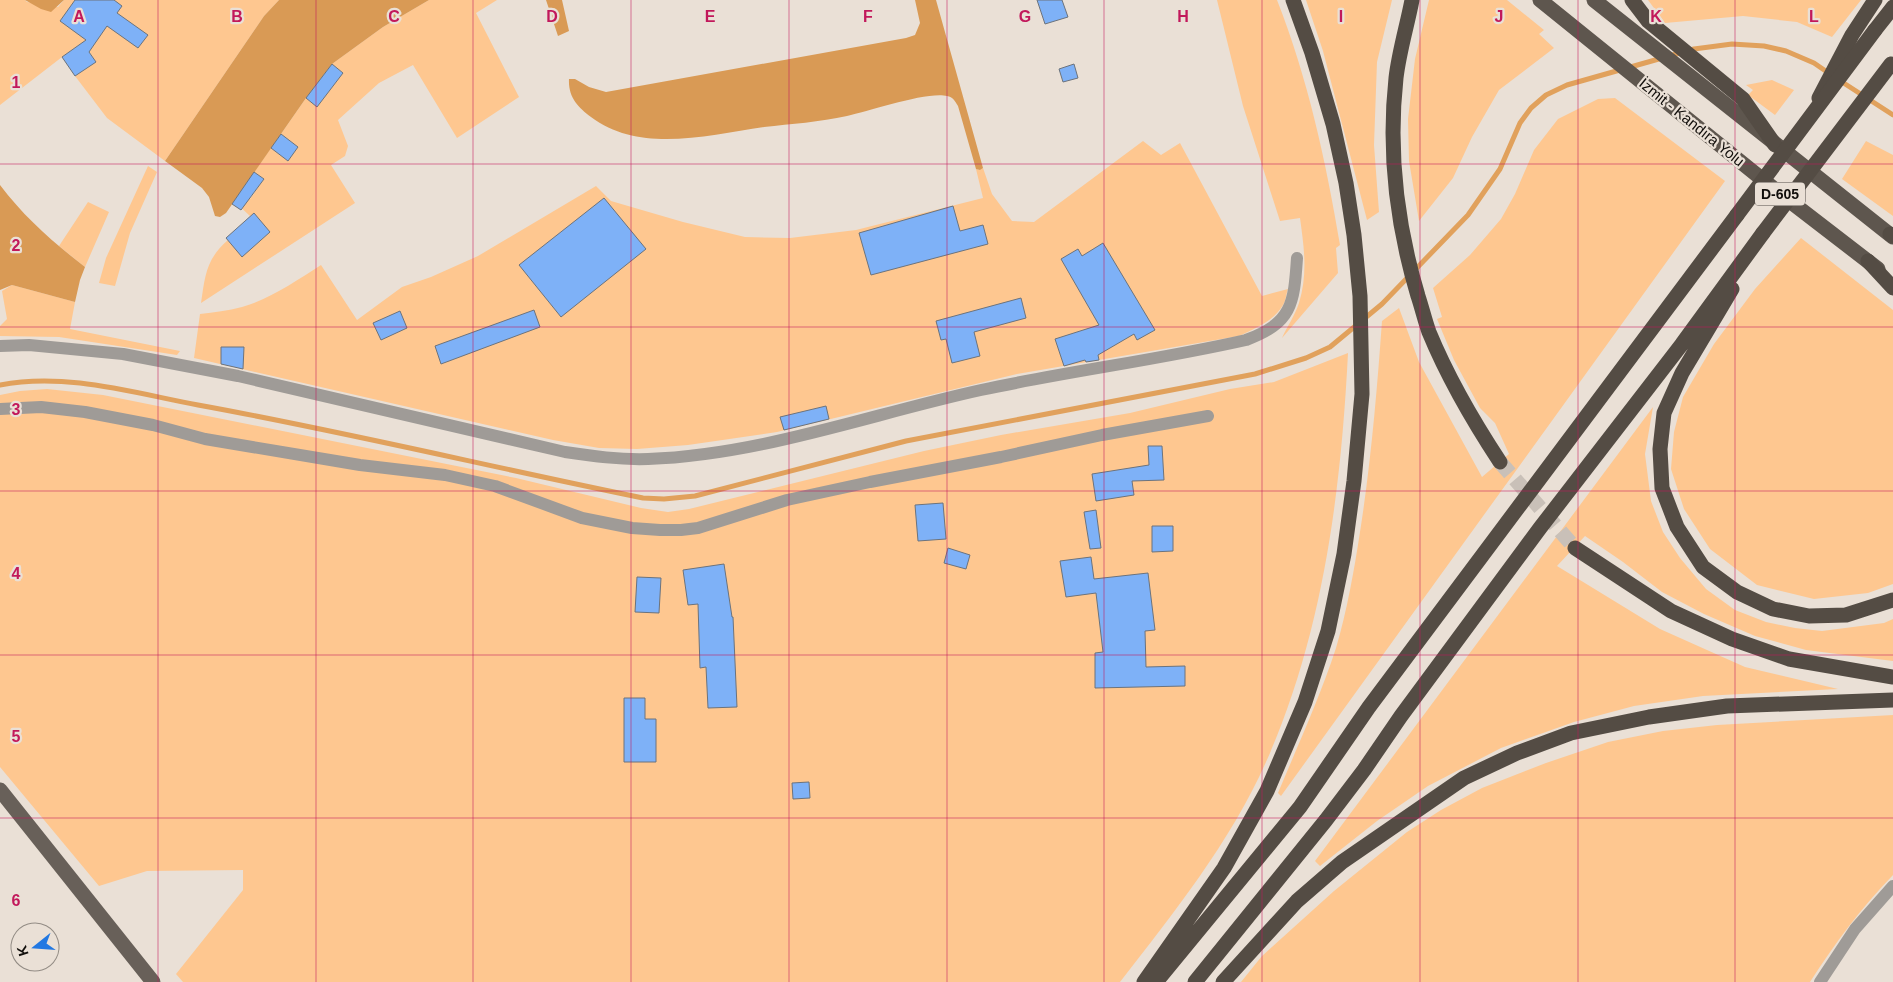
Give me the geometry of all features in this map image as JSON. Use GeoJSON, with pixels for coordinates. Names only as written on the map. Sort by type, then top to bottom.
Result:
{"type":"FeatureCollection","features":[{"type":"Feature","properties":{"kind":"highway"},"geometry":{"type":"LineString","coordinates":[[1144,982],[1224,868],[1267,791],[1305,702],[1328,632],[1344,554],[1354,481],[1362,394],[1360,296],[1354,234],[1346,183],[1333,124],[1312,53],[1293,0]]}},
{"type":"Feature","properties":{"kind":"highway"},"geometry":{"type":"LineString","coordinates":[[1412,0],[1396,77],[1394,128],[1396,184],[1402,233],[1429,332],[1466,408],[1500,462]]}},
{"type":"Feature","properties":{"kind":"highway","name":"İzmit - Kandıra Yolu"},"geometry":{"type":"LineString","coordinates":[[1540,0],[1778,192],[1893,281]]}},
{"type":"Feature","properties":{"kind":"highway","name":"D-605"},"geometry":{"type":"LineString","coordinates":[[1594,0],[1892,236]]}},
{"type":"Feature","properties":{"kind":"highway"},"geometry":{"type":"LineString","coordinates":[[1632,0],[1648,21],[1743,99],[1776,145]]}},
{"type":"Feature","properties":{"kind":"highway"},"geometry":{"type":"LineString","coordinates":[[1806,123],[1852,35],[1875,0]]}},
{"type":"Feature","properties":{"kind":"highway"},"geometry":{"type":"LineString","coordinates":[[1156,982],[1300,807],[1369,707],[1893,7]]}},
{"type":"Feature","properties":{"kind":"highway"},"geometry":{"type":"LineString","coordinates":[[1195,982],[1359,778],[1401,716],[1528,544],[1682,344],[1892,62]]}},
{"type":"Feature","properties":{"kind":"highway"},"geometry":{"type":"LineString","coordinates":[[1764,233],[1708,332],[1682,373],[1664,413],[1660,450],[1662,488],[1677,527],[1703,567],[1737,592],[1774,609],[1809,616],[1846,615],[1893,600]]}},
{"type":"Feature","properties":{"kind":"highway"},"geometry":{"type":"LineString","coordinates":[[1868,261],[1893,288]]}},
{"type":"Feature","properties":{"kind":"highway"},"geometry":{"type":"LineString","coordinates":[[1575,548],[1671,611],[1732,639],[1789,659],[1893,677]]}},
{"type":"Feature","properties":{"kind":"highway"},"geometry":{"type":"LineString","coordinates":[[1223,982],[1297,901],[1342,862],[1464,778],[1517,753],[1572,733],[1649,717],[1726,706],[1893,700]]}},
{"type":"Feature","properties":{"kind":"main road"},"geometry":{"type":"LineString","coordinates":[[0,790],[153,982]]}},
{"type":"Feature","properties":{"kind":"street"},"geometry":{"type":"LineString","coordinates":[[0,346],[28,345],[123,354],[238,376],[565,452],[601,457],[647,459],[693,456],[748,447],[981,390],[1246,340],[1260,335],[1282,320],[1295,291],[1297,258]]}},
{"type":"Feature","properties":{"kind":"street"},"geometry":{"type":"LineString","coordinates":[[0,409],[41,407],[85,412],[153,424],[205,439],[360,465],[445,475],[495,486],[582,518],[632,528],[660,530],[698,528],[787,500],[1001,458],[1102,435],[1208,416]]}},
{"type":"Feature","properties":{"kind":"street"},"geometry":{"type":"LineString","coordinates":[[1820,982],[1855,929],[1893,886]]}},
{"type":"Feature","properties":{"kind":"shaded area"},"geometry":{"type":"Polygon","coordinates":[[[0,0],[25,0],[27,2],[58,7],[64,0],[279,0],[264,16],[165,161],[107,118],[75,76],[96,62],[83,42],[0,105],[0,0]]]}},
{"type":"Feature","properties":{"kind":"shaded area"},"geometry":{"type":"Polygon","coordinates":[[[25,0],[64,0],[51,12],[25,0]]]}},
{"type":"Feature","properties":{"kind":"shaded area"},"geometry":{"type":"Polygon","coordinates":[[[279,0],[429,0],[383,27],[332,64],[226,213],[220,217],[215,216],[209,197],[202,188],[165,161],[264,16],[279,0]]]}},
{"type":"Feature","properties":{"kind":"shaded area"},"geometry":{"type":"Polygon","coordinates":[[[429,0],[497,0],[476,13],[519,97],[457,138],[413,65],[379,83],[338,120],[348,146],[345,156],[331,165],[355,203],[201,303],[208,268],[221,247],[228,240],[242,256],[270,232],[254,214],[250,216],[234,201],[240,192],[250,199],[264,179],[254,172],[271,148],[288,161],[298,147],[281,134],[306,98],[317,106],[343,73],[332,64],[383,27],[429,0]]]}},
{"type":"Feature","properties":{"kind":"shaded area"},"geometry":{"type":"Polygon","coordinates":[[[546,0],[562,0],[569,31],[558,36],[546,0]]]}},
{"type":"Feature","properties":{"kind":"shaded area"},"geometry":{"type":"Polygon","coordinates":[[[915,0],[936,0],[983,168],[980,170],[976,169],[958,106],[952,98],[947,96],[926,96],[847,116],[806,123],[698,137],[653,139],[631,135],[610,128],[591,117],[582,109],[570,91],[569,79],[575,79],[589,87],[606,92],[906,38],[915,35],[920,23],[915,0]]]}},
{"type":"Feature","properties":{"kind":"shaded area"},"geometry":{"type":"Polygon","coordinates":[[[1217,0],[1277,0],[1307,90],[1329,182],[1340,245],[1336,248],[1338,273],[1282,338],[1297,307],[1304,282],[1304,250],[1300,218],[1280,221],[1243,106],[1217,0]]]}},
{"type":"Feature","properties":{"kind":"shaded area"},"geometry":{"type":"Polygon","coordinates":[[[1306,0],[1392,0],[1377,62],[1374,145],[1379,212],[1367,220],[1323,51],[1306,0]]]}},
{"type":"Feature","properties":{"kind":"shaded area"},"geometry":{"type":"Polygon","coordinates":[[[1429,0],[1507,0],[1544,30],[1539,34],[1554,48],[1499,90],[1472,137],[1453,178],[1419,221],[1409,161],[1408,119],[1415,59],[1429,0]]]}},
{"type":"Feature","properties":{"kind":"shaded area"},"geometry":{"type":"Polygon","coordinates":[[[1648,0],[1861,0],[1832,37],[1797,22],[1743,16],[1665,23],[1648,0]]]}},
{"type":"Feature","properties":{"kind":"shaded area"},"geometry":{"type":"Polygon","coordinates":[[[1772,80],[1794,90],[1775,115],[1748,95],[1753,90],[1746,85],[1772,80]]]}},
{"type":"Feature","properties":{"kind":"shaded area"},"geometry":{"type":"Polygon","coordinates":[[[1615,98],[1725,181],[1281,796],[1278,793],[1330,666],[1347,605],[1358,547],[1367,479],[1382,321],[1399,308],[1419,362],[1482,477],[1509,454],[1495,423],[1480,408],[1454,360],[1437,319],[1442,317],[1433,288],[1470,255],[1501,219],[1515,194],[1534,150],[1558,119],[1598,99],[1615,98]]]}},
{"type":"Feature","properties":{"kind":"shaded area"},"geometry":{"type":"Polygon","coordinates":[[[1143,141],[1161,155],[1180,143],[1262,296],[1288,289],[1285,302],[1269,320],[1239,336],[1017,374],[777,432],[688,445],[637,449],[599,448],[553,440],[194,358],[200,314],[232,310],[252,304],[283,289],[321,265],[357,320],[402,287],[431,277],[478,256],[596,186],[611,201],[683,222],[745,237],[790,238],[856,230],[983,198],[976,169],[980,170],[983,168],[992,194],[1012,221],[1034,222],[1143,141]]]}},
{"type":"Feature","properties":{"kind":"shaded area"},"geometry":{"type":"Polygon","coordinates":[[[1866,141],[1893,155],[1893,216],[1842,179],[1866,141]]]}},
{"type":"Feature","properties":{"kind":"shaded area"},"geometry":{"type":"Polygon","coordinates":[[[148,166],[157,172],[130,233],[115,286],[99,283],[106,258],[148,166]]]}},
{"type":"Feature","properties":{"kind":"shaded area"},"geometry":{"type":"Polygon","coordinates":[[[0,185],[40,229],[85,267],[75,302],[12,285],[0,290],[0,185]]]}},
{"type":"Feature","properties":{"kind":"shaded area"},"geometry":{"type":"Polygon","coordinates":[[[88,202],[109,212],[85,267],[59,246],[88,202]]]}},
{"type":"Feature","properties":{"kind":"shaded area"},"geometry":{"type":"Polygon","coordinates":[[[1801,238],[1893,310],[1893,584],[1868,593],[1814,599],[1757,585],[1710,549],[1684,509],[1671,469],[1674,432],[1683,397],[1714,344],[1755,289],[1801,238]]]}},
{"type":"Feature","properties":{"kind":"shaded area"},"geometry":{"type":"Polygon","coordinates":[[[12,285],[75,302],[70,329],[180,351],[177,355],[59,337],[0,336],[0,326],[7,319],[2,291],[12,285]]]}},
{"type":"Feature","properties":{"kind":"shaded area"},"geometry":{"type":"Polygon","coordinates":[[[1348,353],[1340,458],[1326,562],[1302,664],[1286,713],[1266,762],[1236,820],[1200,876],[1120,982],[183,982],[176,974],[243,890],[243,870],[147,871],[99,886],[0,767],[0,395],[47,389],[103,395],[516,478],[641,508],[668,512],[689,509],[924,451],[1001,435],[1130,413],[1230,389],[1274,382],[1348,353]]]}},
{"type":"Feature","properties":{"kind":"shaded area"},"geometry":{"type":"Polygon","coordinates":[[[1653,407],[1645,454],[1651,501],[1663,532],[1680,558],[1706,589],[1735,610],[1766,622],[1795,628],[1822,631],[1884,623],[1893,619],[1893,661],[1806,650],[1755,636],[1704,614],[1662,592],[1585,536],[1557,566],[1660,629],[1745,667],[1838,689],[1703,696],[1634,706],[1574,722],[1501,748],[1428,786],[1377,821],[1320,866],[1315,861],[1653,407]]]}},
{"type":"Feature","properties":{"kind":"shaded area"},"geometry":{"type":"Polygon","coordinates":[[[1893,715],[1893,875],[1849,926],[1810,982],[1241,982],[1262,956],[1334,891],[1407,832],[1441,810],[1482,788],[1546,763],[1608,742],[1663,731],[1717,725],[1893,715]]]}},
{"type":"Feature","properties":{"kind":"building"},"geometry":{"type":"Polygon","coordinates":[[[75,0],[114,0],[122,6],[117,13],[148,35],[138,48],[107,26],[89,52],[96,62],[75,76],[62,57],[86,40],[60,21],[75,0]]]}},
{"type":"Feature","properties":{"kind":"building"},"geometry":{"type":"Polygon","coordinates":[[[1037,0],[1062,0],[1068,17],[1045,24],[1037,0]]]}},
{"type":"Feature","properties":{"kind":"building"},"geometry":{"type":"Polygon","coordinates":[[[332,64],[343,73],[317,107],[306,98],[332,64]]]}},
{"type":"Feature","properties":{"kind":"building"},"geometry":{"type":"Polygon","coordinates":[[[1074,64],[1078,78],[1063,82],[1059,69],[1074,64]]]}},
{"type":"Feature","properties":{"kind":"building"},"geometry":{"type":"Polygon","coordinates":[[[281,134],[298,147],[288,161],[271,148],[281,134]]]}},
{"type":"Feature","properties":{"kind":"building"},"geometry":{"type":"Polygon","coordinates":[[[254,172],[264,179],[241,210],[232,204],[254,172]]]}},
{"type":"Feature","properties":{"kind":"building"},"geometry":{"type":"Polygon","coordinates":[[[604,198],[646,249],[561,317],[519,265],[604,198]]]}},
{"type":"Feature","properties":{"kind":"building"},"geometry":{"type":"Polygon","coordinates":[[[953,206],[960,231],[983,225],[988,244],[871,275],[859,233],[953,206]]]}},
{"type":"Feature","properties":{"kind":"building"},"geometry":{"type":"Polygon","coordinates":[[[254,213],[270,232],[242,257],[226,238],[254,213]]]}},
{"type":"Feature","properties":{"kind":"building"},"geometry":{"type":"Polygon","coordinates":[[[1103,243],[1155,330],[1137,340],[1134,334],[1098,355],[1099,360],[1086,362],[1085,360],[1064,366],[1055,339],[1099,325],[1061,259],[1078,249],[1082,256],[1103,243]]]}},
{"type":"Feature","properties":{"kind":"building"},"geometry":{"type":"Polygon","coordinates":[[[1021,298],[1026,318],[974,332],[980,356],[952,363],[946,339],[941,340],[936,321],[1021,298]]]}},
{"type":"Feature","properties":{"kind":"building"},"geometry":{"type":"Polygon","coordinates":[[[534,310],[540,327],[441,364],[435,346],[534,310]]]}},
{"type":"Feature","properties":{"kind":"building"},"geometry":{"type":"Polygon","coordinates":[[[400,311],[407,328],[381,340],[373,323],[400,311]]]}},
{"type":"Feature","properties":{"kind":"building"},"geometry":{"type":"Polygon","coordinates":[[[221,347],[244,347],[243,369],[221,364],[221,347]]]}},
{"type":"Feature","properties":{"kind":"building"},"geometry":{"type":"Polygon","coordinates":[[[826,406],[829,419],[784,430],[780,417],[826,406]]]}},
{"type":"Feature","properties":{"kind":"building"},"geometry":{"type":"Polygon","coordinates":[[[1148,446],[1162,446],[1164,480],[1132,481],[1134,495],[1096,501],[1092,474],[1149,465],[1148,446]]]}},
{"type":"Feature","properties":{"kind":"building"},"geometry":{"type":"Polygon","coordinates":[[[943,503],[946,539],[918,541],[915,505],[943,503]]]}},
{"type":"Feature","properties":{"kind":"building"},"geometry":{"type":"Polygon","coordinates":[[[1096,510],[1101,548],[1090,549],[1084,512],[1096,510]]]}},
{"type":"Feature","properties":{"kind":"building"},"geometry":{"type":"Polygon","coordinates":[[[1152,526],[1173,526],[1173,551],[1152,552],[1152,526]]]}},
{"type":"Feature","properties":{"kind":"building"},"geometry":{"type":"Polygon","coordinates":[[[948,548],[970,555],[966,569],[944,563],[948,548]]]}},
{"type":"Feature","properties":{"kind":"building"},"geometry":{"type":"Polygon","coordinates":[[[1091,557],[1094,579],[1148,573],[1155,630],[1145,631],[1146,667],[1185,666],[1185,686],[1095,688],[1095,653],[1103,652],[1096,593],[1066,597],[1060,561],[1091,557]]]}},
{"type":"Feature","properties":{"kind":"building"},"geometry":{"type":"Polygon","coordinates":[[[724,564],[733,617],[737,707],[708,708],[706,667],[700,668],[698,604],[688,605],[683,570],[724,564]]]}},
{"type":"Feature","properties":{"kind":"building"},"geometry":{"type":"Polygon","coordinates":[[[637,577],[661,578],[659,613],[635,612],[637,577]]]}},
{"type":"Feature","properties":{"kind":"building"},"geometry":{"type":"Polygon","coordinates":[[[624,698],[645,698],[645,719],[656,719],[656,762],[624,762],[624,698]]]}},
{"type":"Feature","properties":{"kind":"building"},"geometry":{"type":"Polygon","coordinates":[[[809,782],[810,798],[793,799],[792,783],[809,782]]]}},
{"type":"Feature","properties":{"kind":"waterway"},"geometry":{"type":"LineString","coordinates":[[0,385],[49,381],[74,382],[124,390],[310,427],[643,498],[664,499],[695,496],[906,441],[1255,374],[1306,358],[1330,347],[1382,304],[1468,215],[1500,169],[1520,123],[1531,108],[1546,95],[1567,85],[1694,49],[1732,44],[1764,46],[1786,51],[1814,63],[1830,74]]}},
{"type":"Feature","properties":{"kind":"waterway"},"geometry":{"type":"LineString","coordinates":[[1839,80],[1893,115]]}},
{"type":"Feature","properties":{"kind":"tunnel"},"geometry":{"type":"LineString","coordinates":[[1500,462],[1575,548]]}}]}
